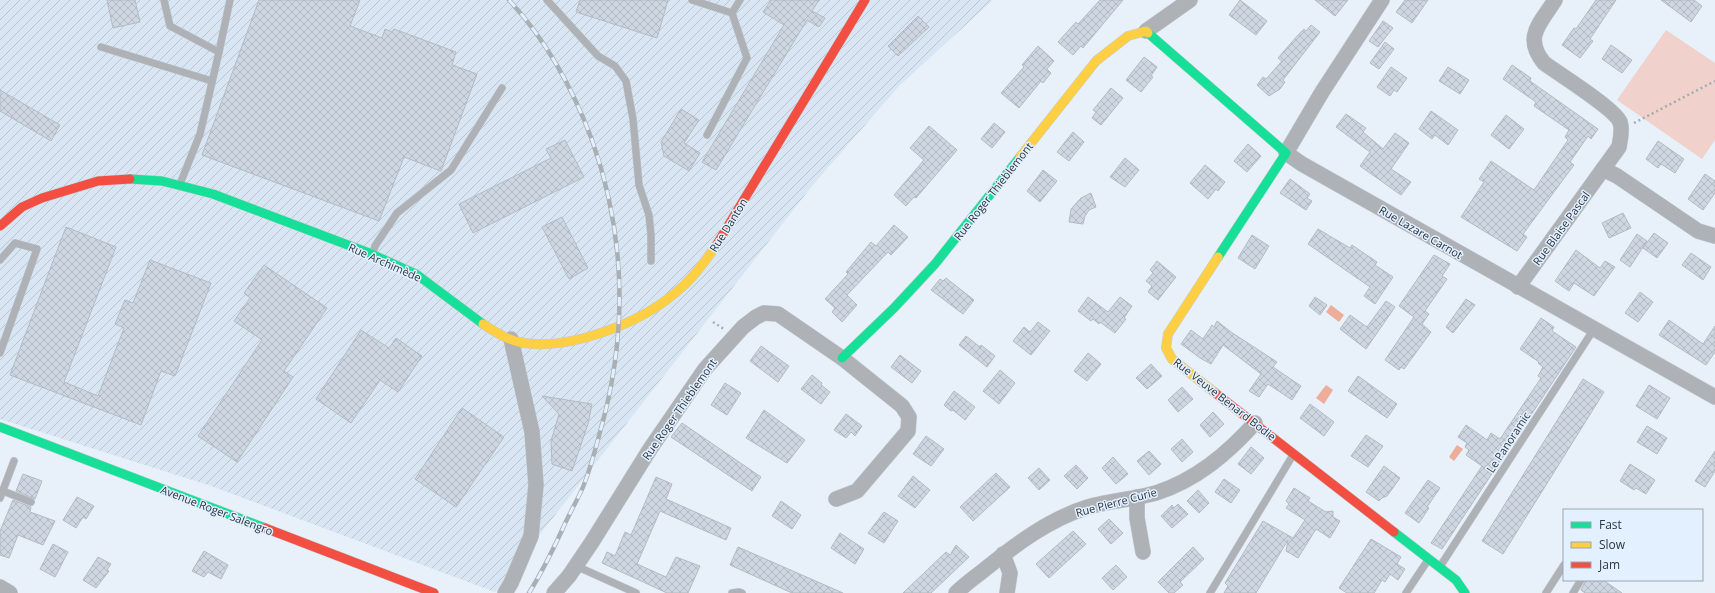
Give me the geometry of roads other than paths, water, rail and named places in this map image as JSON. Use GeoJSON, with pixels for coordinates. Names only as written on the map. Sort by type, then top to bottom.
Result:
{"type":"FeatureCollection","features":[{"type":"Feature","properties":{"kind":"street","name":"Rue Danton"},"geometry":{"type":"LineString","coordinates":[[511,339],[523,343],[557,343],[580,339],[602,332],[644,314],[675,294],[692,278],[707,258],[865,0]]}},
{"type":"Feature","properties":{"kind":"street","name":"Rue Roger Thieblemont"},"geometry":{"type":"LineString","coordinates":[[842,358],[894,308],[935,264],[1096,61],[1128,36],[1146,31],[1190,0]]}},
{"type":"Feature","properties":{"kind":"street"},"geometry":{"type":"LineString","coordinates":[[1146,31],[1286,153],[1322,92],[1382,0]]}},
{"type":"Feature","properties":{"kind":"street","name":"Rue Blaise Pascal"},"geometry":{"type":"LineString","coordinates":[[1518,287],[1619,147],[1621,134],[1621,122],[1611,110],[1544,63],[1537,54],[1533,42],[1536,31],[1555,0]]}},
{"type":"Feature","properties":{"kind":"street","name":"Rue Lazare Carnot"},"geometry":{"type":"LineString","coordinates":[[1286,153],[1309,168],[1518,287],[1591,333],[1715,397]]}},
{"type":"Feature","properties":{"kind":"street","name":"Rue Veuve Benard Bodie"},"geometry":{"type":"LineString","coordinates":[[1286,153],[1168,334],[1166,348],[1172,359],[1456,580],[1465,593]]}},
{"type":"Feature","properties":{"kind":"street"},"geometry":{"type":"LineString","coordinates":[[1604,169],[1617,176],[1698,231],[1715,236]]}},
{"type":"Feature","properties":{"kind":"street","name":"Rue Archimède"},"geometry":{"type":"LineString","coordinates":[[0,226],[24,206],[58,193],[92,183],[116,179],[160,181],[214,195],[372,255],[417,274],[485,325],[511,339]]}},
{"type":"Feature","properties":{"kind":"street","name":"Rue Roger Thieblemont"},"geometry":{"type":"LineString","coordinates":[[554,593],[576,566],[650,449],[705,369],[743,327],[764,313],[778,314],[842,358],[902,406],[909,417],[908,431],[857,491],[836,499]]}},
{"type":"Feature","properties":{"kind":"street"},"geometry":{"type":"LineString","coordinates":[[505,593],[511,583],[531,536],[536,485],[532,432],[511,339]]}},
{"type":"Feature","properties":{"kind":"street","name":"Rue Pierre Curie"},"geometry":{"type":"LineString","coordinates":[[956,593],[1004,554],[1052,522],[1088,507],[1156,493],[1182,482],[1209,467],[1242,438],[1255,423]]}},
{"type":"Feature","properties":{"kind":"street","name":"Avenue Roger Salengro"},"geometry":{"type":"LineString","coordinates":[[0,427],[434,593]]}},
{"type":"Feature","properties":{"kind":"street"},"geometry":{"type":"LineString","coordinates":[[1137,497],[1137,518],[1143,552]]}},
{"type":"Feature","properties":{"kind":"street"},"geometry":{"type":"LineString","coordinates":[[1004,554],[1010,573],[1007,593]]}},
{"type":"Feature","properties":{"kind":"street"},"geometry":{"type":"LineString","coordinates":[[0,587],[10,593]]}},
{"type":"Feature","properties":{"kind":"lane"},"geometry":{"type":"LineString","coordinates":[[164,0],[170,26],[219,52]]}},
{"type":"Feature","properties":{"kind":"lane"},"geometry":{"type":"LineString","coordinates":[[180,186],[200,134],[230,0]]}},
{"type":"Feature","properties":{"kind":"lane"},"geometry":{"type":"LineString","coordinates":[[547,0],[598,56],[615,66],[626,81],[633,119],[639,185],[649,215],[651,261]]}},
{"type":"Feature","properties":{"kind":"lane"},"geometry":{"type":"LineString","coordinates":[[692,0],[732,13]]}},
{"type":"Feature","properties":{"kind":"lane"},"geometry":{"type":"LineString","coordinates":[[732,13],[740,0]]}},
{"type":"Feature","properties":{"kind":"lane"},"geometry":{"type":"LineString","coordinates":[[707,135],[747,58],[732,13]]}},
{"type":"Feature","properties":{"kind":"lane"},"geometry":{"type":"LineString","coordinates":[[101,47],[212,81]]}},
{"type":"Feature","properties":{"kind":"lane"},"geometry":{"type":"LineString","coordinates":[[372,255],[375,246],[397,213],[451,170],[502,88]]}},
{"type":"Feature","properties":{"kind":"lane"},"geometry":{"type":"LineString","coordinates":[[0,260],[16,243],[37,249],[0,353]]}},
{"type":"Feature","properties":{"kind":"lane","name":"Le Panoramic"},"geometry":{"type":"LineString","coordinates":[[1439,567],[1591,333]]}},
{"type":"Feature","properties":{"kind":"lane"},"geometry":{"type":"LineString","coordinates":[[1210,593],[1294,454]]}},
{"type":"Feature","properties":{"kind":"lane"},"geometry":{"type":"LineString","coordinates":[[14,461],[1,494],[31,502]]}},
{"type":"Feature","properties":{"kind":"lane"},"geometry":{"type":"LineString","coordinates":[[1406,593],[1429,559]]}},
{"type":"Feature","properties":{"kind":"lane"},"geometry":{"type":"LineString","coordinates":[[576,566],[636,593]]}},
{"type":"Feature","properties":{"kind":"lane"},"geometry":{"type":"LineString","coordinates":[[1546,593],[1563,566]]}},
{"type":"Feature","properties":{"kind":"lane"},"geometry":{"type":"LineString","coordinates":[[1573,593],[1580,581]]}},
{"type":"Feature","properties":{"kind":"lane"},"geometry":{"type":"LineString","coordinates":[[732,593],[742,593]]}},
{"type":"Feature","properties":{"kind":"railway"},"geometry":{"type":"LineString","coordinates":[[509,0],[547,48],[576,102],[592,140],[612,212],[617,249],[619,285],[619,322],[609,395],[586,481],[547,561],[529,593]]}}]}
